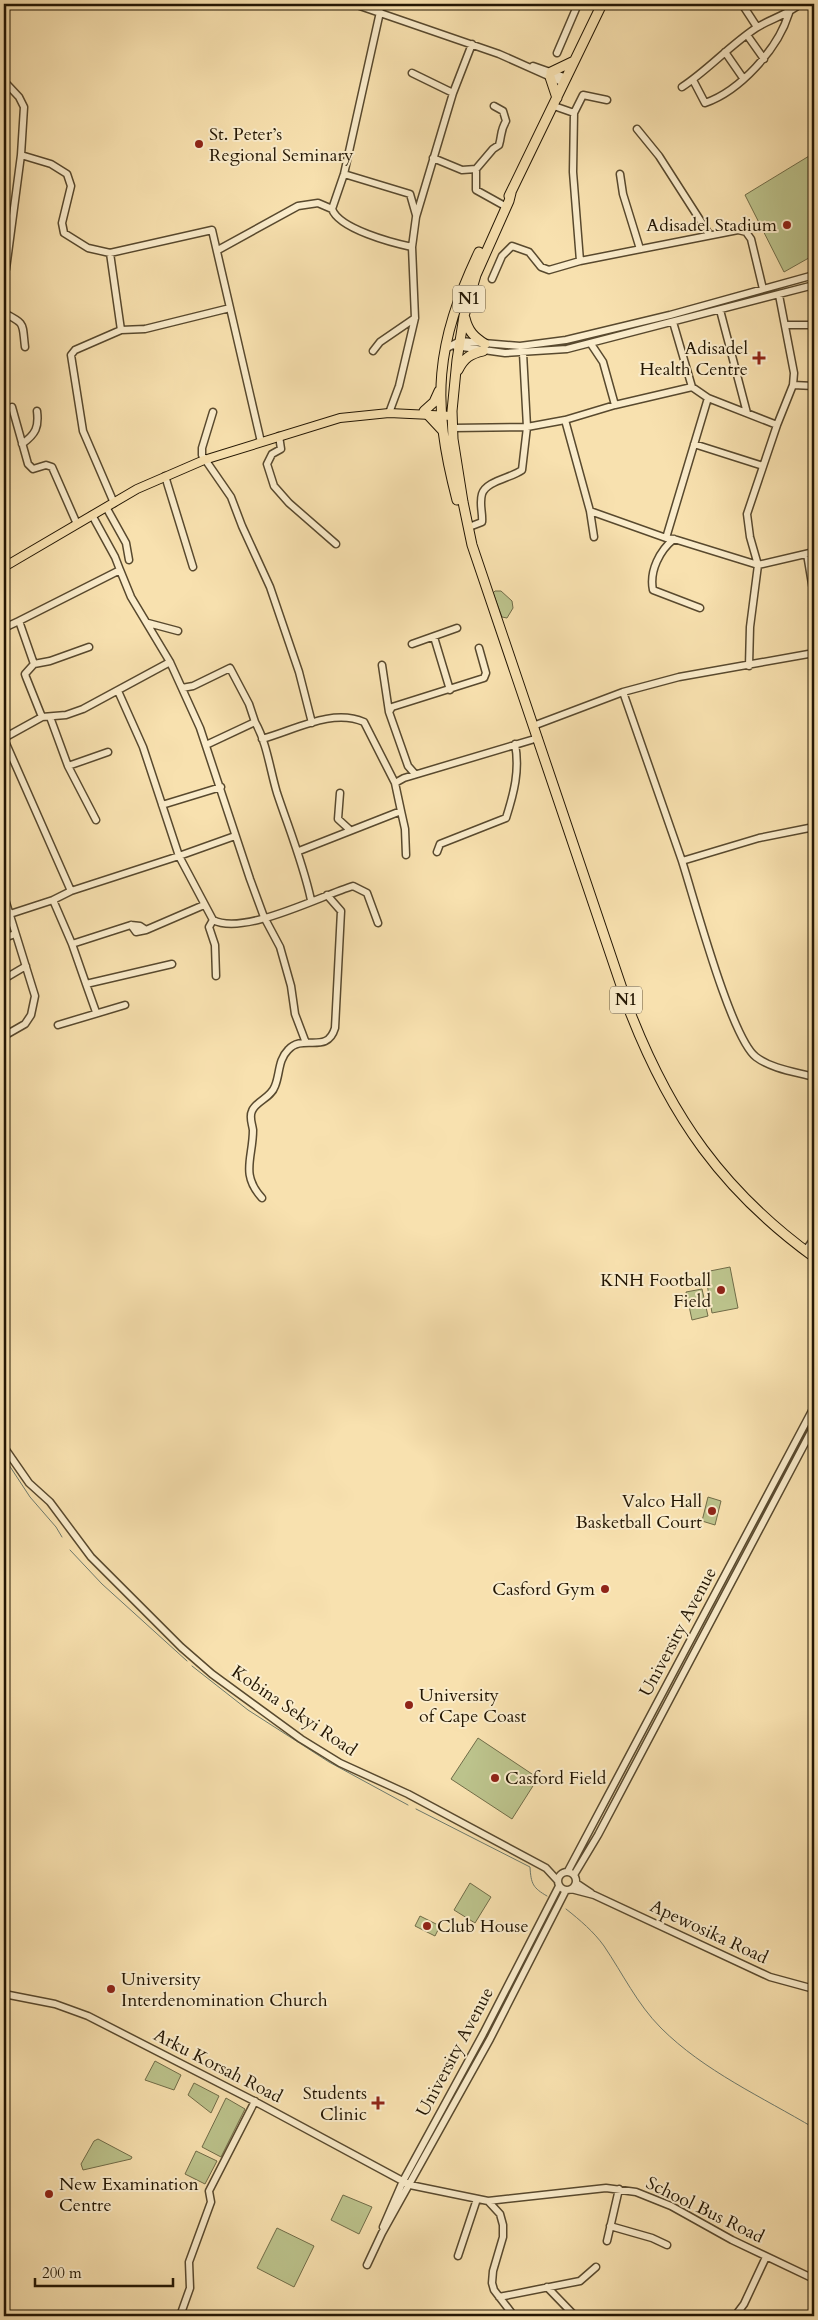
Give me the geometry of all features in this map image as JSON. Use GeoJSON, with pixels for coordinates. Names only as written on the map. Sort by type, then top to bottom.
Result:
{"type":"FeatureCollection","features":[{"type":"Feature","properties":{"kind":"highway","name":"N1"},"geometry":{"type":"LineString","coordinates":[[472,545],[457,467],[452,414],[456,375],[452,344],[457,304],[469,274],[556,102],[599,5]]}},
{"type":"Feature","properties":{"kind":"highway"},"geometry":{"type":"LineString","coordinates":[[556,102],[550,74],[574,60]]}},
{"type":"Feature","properties":{"kind":"highway","name":"N1"},"geometry":{"type":"LineString","coordinates":[[511,193],[510,201],[476,275],[464,316],[452,344],[440,388],[443,431],[458,504],[630,1012],[665,1092],[698,1143],[719,1170],[771,1224],[814,1257]]}},
{"type":"Feature","properties":{"kind":"highway"},"geometry":{"type":"LineString","coordinates":[[456,375],[465,358],[484,347],[469,330],[464,316]]}},
{"type":"Feature","properties":{"kind":"highway"},"geometry":{"type":"LineString","coordinates":[[440,388],[434,402],[423,414],[443,431]]}},
{"type":"Feature","properties":{"kind":"main road"},"geometry":{"type":"LineString","coordinates":[[4,567],[137,488],[204,460],[340,418],[388,413],[452,414]]}},
{"type":"Feature","properties":{"kind":"street"},"geometry":{"type":"LineString","coordinates":[[354,4],[472,44],[565,80]]}},
{"type":"Feature","properties":{"kind":"street"},"geometry":{"type":"LineString","coordinates":[[557,53],[578,4]]}},
{"type":"Feature","properties":{"kind":"street"},"geometry":{"type":"LineString","coordinates":[[742,4],[757,27]]}},
{"type":"Feature","properties":{"kind":"street"},"geometry":{"type":"LineString","coordinates":[[682,87],[757,27],[789,13],[800,4]]}},
{"type":"Feature","properties":{"kind":"street"},"geometry":{"type":"LineString","coordinates":[[332,209],[344,174],[380,12]]}},
{"type":"Feature","properties":{"kind":"street"},"geometry":{"type":"LineString","coordinates":[[693,80],[705,103],[730,89],[764,59],[778,40],[789,13]]}},
{"type":"Feature","properties":{"kind":"street"},"geometry":{"type":"LineString","coordinates":[[747,35],[764,59]]}},
{"type":"Feature","properties":{"kind":"street"},"geometry":{"type":"LineString","coordinates":[[388,413],[399,386],[415,318],[416,302],[412,247],[416,216],[453,93],[472,44]]}},
{"type":"Feature","properties":{"kind":"street"},"geometry":{"type":"LineString","coordinates":[[726,52],[743,78]]}},
{"type":"Feature","properties":{"kind":"street"},"geometry":{"type":"LineString","coordinates":[[412,73],[453,93]]}},
{"type":"Feature","properties":{"kind":"street"},"geometry":{"type":"LineString","coordinates":[[4,81],[19,97],[24,107],[21,155],[4,274]]}},
{"type":"Feature","properties":{"kind":"street"},"geometry":{"type":"LineString","coordinates":[[580,261],[573,172],[574,113],[583,95],[607,100]]}},
{"type":"Feature","properties":{"kind":"street"},"geometry":{"type":"LineString","coordinates":[[556,102],[574,113]]}},
{"type":"Feature","properties":{"kind":"street"},"geometry":{"type":"LineString","coordinates":[[494,106],[503,112],[506,121],[500,131],[501,139],[499,145],[493,149],[476,169],[476,190],[503,205]]}},
{"type":"Feature","properties":{"kind":"street"},"geometry":{"type":"LineString","coordinates":[[637,129],[659,156],[709,234]]}},
{"type":"Feature","properties":{"kind":"street"},"geometry":{"type":"LineString","coordinates":[[21,155],[51,164],[67,174],[71,186],[62,222],[64,233],[83,246],[110,253],[212,230],[261,442]]}},
{"type":"Feature","properties":{"kind":"street"},"geometry":{"type":"LineString","coordinates":[[433,158],[462,170],[476,169]]}},
{"type":"Feature","properties":{"kind":"street"},"geometry":{"type":"LineString","coordinates":[[344,174],[410,194],[416,216]]}},
{"type":"Feature","properties":{"kind":"street"},"geometry":{"type":"LineString","coordinates":[[620,174],[640,248]]}},
{"type":"Feature","properties":{"kind":"street"},"geometry":{"type":"LineString","coordinates":[[218,250],[249,235],[298,206],[318,203],[332,209],[338,219],[360,231],[412,247]]}},
{"type":"Feature","properties":{"kind":"street"},"geometry":{"type":"LineString","coordinates":[[492,279],[502,256],[512,246],[528,252],[544,270],[640,248],[738,230],[746,232],[751,239],[763,289]]}},
{"type":"Feature","properties":{"kind":"street"},"geometry":{"type":"LineString","coordinates":[[110,253],[121,330]]}},
{"type":"Feature","properties":{"kind":"street"},"geometry":{"type":"LineString","coordinates":[[484,347],[520,346],[566,340],[814,275]]}},
{"type":"Feature","properties":{"kind":"street"},"geometry":{"type":"LineString","coordinates":[[452,344],[523,353],[567,349],[814,285]]}},
{"type":"Feature","properties":{"kind":"street"},"geometry":{"type":"LineString","coordinates":[[749,666],[750,627],[758,565],[750,537],[747,514],[777,425],[793,385],[794,373],[779,295]]}},
{"type":"Feature","properties":{"kind":"street"},"geometry":{"type":"LineString","coordinates":[[129,560],[126,543],[83,431],[71,355],[75,350],[121,330],[145,329],[230,308]]}},
{"type":"Feature","properties":{"kind":"street"},"geometry":{"type":"LineString","coordinates":[[720,310],[747,413]]}},
{"type":"Feature","properties":{"kind":"street"},"geometry":{"type":"LineString","coordinates":[[4,312],[21,322],[24,326],[25,347]]}},
{"type":"Feature","properties":{"kind":"street"},"geometry":{"type":"LineString","coordinates":[[373,351],[380,342],[415,318]]}},
{"type":"Feature","properties":{"kind":"street"},"geometry":{"type":"LineString","coordinates":[[673,322],[692,387],[708,398],[777,425]]}},
{"type":"Feature","properties":{"kind":"street"},"geometry":{"type":"LineString","coordinates":[[786,325],[814,325]]}},
{"type":"Feature","properties":{"kind":"street"},"geometry":{"type":"LineString","coordinates":[[566,340],[567,349]]}},
{"type":"Feature","properties":{"kind":"street"},"geometry":{"type":"LineString","coordinates":[[591,344],[603,362],[615,405]]}},
{"type":"Feature","properties":{"kind":"street"},"geometry":{"type":"LineString","coordinates":[[469,528],[482,522],[480,505],[482,493],[486,487],[514,476],[522,470],[528,427],[523,353]]}},
{"type":"Feature","properties":{"kind":"street"},"geometry":{"type":"LineString","coordinates":[[793,385],[814,386]]}},
{"type":"Feature","properties":{"kind":"street"},"geometry":{"type":"LineString","coordinates":[[453,428],[528,427],[565,420],[615,405],[692,387]]}},
{"type":"Feature","properties":{"kind":"street"},"geometry":{"type":"LineString","coordinates":[[666,538],[708,398]]}},
{"type":"Feature","properties":{"kind":"street"},"geometry":{"type":"LineString","coordinates":[[12,407],[31,468],[35,469],[49,465],[55,471],[77,524]]}},
{"type":"Feature","properties":{"kind":"street"},"geometry":{"type":"LineString","coordinates":[[22,444],[37,429],[37,411]]}},
{"type":"Feature","properties":{"kind":"street"},"geometry":{"type":"LineString","coordinates":[[213,412],[202,448],[202,455],[231,498],[270,587],[299,672],[312,723]]}},
{"type":"Feature","properties":{"kind":"street"},"geometry":{"type":"LineString","coordinates":[[565,420],[590,511],[594,537]]}},
{"type":"Feature","properties":{"kind":"street"},"geometry":{"type":"LineString","coordinates":[[279,436],[281,449],[272,454],[267,464],[274,486],[289,503],[336,544]]}},
{"type":"Feature","properties":{"kind":"street"},"geometry":{"type":"LineString","coordinates":[[694,444],[763,466]]}},
{"type":"Feature","properties":{"kind":"street"},"geometry":{"type":"LineString","coordinates":[[166,476],[192,567]]}},
{"type":"Feature","properties":{"kind":"street"},"geometry":{"type":"LineString","coordinates":[[590,511],[666,538],[758,565],[814,552]]}},
{"type":"Feature","properties":{"kind":"street"},"geometry":{"type":"LineString","coordinates":[[92,515],[115,556],[131,597],[170,662],[206,745],[221,787],[235,836],[264,917],[280,947],[291,986],[295,1014],[306,1043]]}},
{"type":"Feature","properties":{"kind":"street"},"geometry":{"type":"LineString","coordinates":[[674,539],[660,552],[652,580],[653,590],[700,608]]}},
{"type":"Feature","properties":{"kind":"street"},"geometry":{"type":"LineString","coordinates":[[807,554],[814,596]]}},
{"type":"Feature","properties":{"kind":"street"},"geometry":{"type":"LineString","coordinates":[[4,628],[120,570]]}},
{"type":"Feature","properties":{"kind":"street"},"geometry":{"type":"LineString","coordinates":[[19,621],[34,664]]}},
{"type":"Feature","properties":{"kind":"street"},"geometry":{"type":"LineString","coordinates":[[148,623],[178,631]]}},
{"type":"Feature","properties":{"kind":"street"},"geometry":{"type":"LineString","coordinates":[[412,644],[457,628]]}},
{"type":"Feature","properties":{"kind":"street"},"geometry":{"type":"LineString","coordinates":[[434,636],[450,690]]}},
{"type":"Feature","properties":{"kind":"street"},"geometry":{"type":"LineString","coordinates":[[42,716],[26,674],[34,664],[50,661],[89,647]]}},
{"type":"Feature","properties":{"kind":"street"},"geometry":{"type":"LineString","coordinates":[[389,712],[392,707],[484,678],[486,673],[479,648]]}},
{"type":"Feature","properties":{"kind":"street"},"geometry":{"type":"LineString","coordinates":[[533,726],[623,692],[679,677],[814,653]]}},
{"type":"Feature","properties":{"kind":"street"},"geometry":{"type":"LineString","coordinates":[[71,890],[4,738],[42,716],[50,718],[83,709],[170,662]]}},
{"type":"Feature","properties":{"kind":"street"},"geometry":{"type":"LineString","coordinates":[[382,665],[389,712],[408,766],[415,774]]}},
{"type":"Feature","properties":{"kind":"street"},"geometry":{"type":"LineString","coordinates":[[182,688],[193,686],[230,668],[249,704],[262,739],[277,791],[299,851],[311,900]]}},
{"type":"Feature","properties":{"kind":"street"},"geometry":{"type":"LineString","coordinates":[[118,691],[143,747],[179,856],[213,920],[220,924],[230,925],[282,913],[311,900],[354,886],[361,888],[368,894],[378,922]]}},
{"type":"Feature","properties":{"kind":"street"},"geometry":{"type":"LineString","coordinates":[[623,692],[682,861],[712,957],[746,1046],[757,1058],[771,1065],[814,1077]]}},
{"type":"Feature","properties":{"kind":"street"},"geometry":{"type":"LineString","coordinates":[[262,739],[326,718],[343,716],[364,722],[395,783],[405,829],[406,855]]}},
{"type":"Feature","properties":{"kind":"street"},"geometry":{"type":"LineString","coordinates":[[50,718],[68,766],[96,820]]}},
{"type":"Feature","properties":{"kind":"street"},"geometry":{"type":"LineString","coordinates":[[206,745],[255,722]]}},
{"type":"Feature","properties":{"kind":"street"},"geometry":{"type":"LineString","coordinates":[[395,783],[415,774],[538,738]]}},
{"type":"Feature","properties":{"kind":"street"},"geometry":{"type":"LineString","coordinates":[[437,852],[440,844],[449,839],[506,818],[518,765],[515,744]]}},
{"type":"Feature","properties":{"kind":"street"},"geometry":{"type":"LineString","coordinates":[[68,766],[108,752]]}},
{"type":"Feature","properties":{"kind":"street"},"geometry":{"type":"LineString","coordinates":[[162,806],[221,787]]}},
{"type":"Feature","properties":{"kind":"street"},"geometry":{"type":"LineString","coordinates":[[340,793],[338,819],[350,830]]}},
{"type":"Feature","properties":{"kind":"street"},"geometry":{"type":"LineString","coordinates":[[299,851],[401,811]]}},
{"type":"Feature","properties":{"kind":"street"},"geometry":{"type":"LineString","coordinates":[[682,861],[759,838],[814,827]]}},
{"type":"Feature","properties":{"kind":"street"},"geometry":{"type":"LineString","coordinates":[[10,914],[53,900],[71,890],[235,836]]}},
{"type":"Feature","properties":{"kind":"street"},"geometry":{"type":"LineString","coordinates":[[262,1198],[250,1183],[253,1129],[250,1113],[253,1108],[273,1092],[280,1064],[288,1049],[295,1045],[327,1041],[332,1038],[335,1028],[341,911],[327,895]]}},
{"type":"Feature","properties":{"kind":"street"},"geometry":{"type":"LineString","coordinates":[[4,896],[35,996],[31,1015],[25,1024],[4,1036]]}},
{"type":"Feature","properties":{"kind":"street"},"geometry":{"type":"LineString","coordinates":[[53,900],[72,944],[96,1012]]}},
{"type":"Feature","properties":{"kind":"street"},"geometry":{"type":"LineString","coordinates":[[72,944],[130,924],[140,926],[146,930],[204,905]]}},
{"type":"Feature","properties":{"kind":"street"},"geometry":{"type":"LineString","coordinates":[[213,920],[209,927],[215,945],[216,976]]}},
{"type":"Feature","properties":{"kind":"street"},"geometry":{"type":"LineString","coordinates":[[4,938],[15,934]]}},
{"type":"Feature","properties":{"kind":"street"},"geometry":{"type":"LineString","coordinates":[[86,984],[172,964]]}},
{"type":"Feature","properties":{"kind":"street"},"geometry":{"type":"LineString","coordinates":[[4,979],[26,966]]}},
{"type":"Feature","properties":{"kind":"street"},"geometry":{"type":"LineString","coordinates":[[58,1024],[125,1005]]}},
{"type":"Feature","properties":{"kind":"street"},"geometry":{"type":"LineString","coordinates":[[805,1251],[814,1239]]}},
{"type":"Feature","properties":{"kind":"street","name":"University Avenue"},"geometry":{"type":"LineString","coordinates":[[568,1871],[814,1407]]}},
{"type":"Feature","properties":{"kind":"street","name":"University Avenue"},"geometry":{"type":"LineString","coordinates":[[574,1876],[687,1668],[814,1426]]}},
{"type":"Feature","properties":{"kind":"street","name":"Kobina Sekyi Road"},"geometry":{"type":"LineString","coordinates":[[4,1447],[29,1483],[50,1502],[74,1536],[116,1583],[197,1662],[301,1739],[340,1764],[408,1794],[546,1868],[558,1883],[571,1887]]}},
{"type":"Feature","properties":{"kind":"street"},"geometry":{"type":"LineString","coordinates":[[546,1868],[561,1874],[568,1871],[574,1876],[571,1887]]}},
{"type":"Feature","properties":{"kind":"street","name":"University Avenue"},"geometry":{"type":"LineString","coordinates":[[382,2233],[388,2213],[403,2181],[483,2034],[561,1874]]}},
{"type":"Feature","properties":{"kind":"street","name":"University Avenue"},"geometry":{"type":"LineString","coordinates":[[367,2265],[382,2233],[490,2039],[571,1887]]}},
{"type":"Feature","properties":{"kind":"street","name":"Apewosika Road"},"geometry":{"type":"LineString","coordinates":[[571,1887],[594,1895],[770,1977],[814,1990]]}},
{"type":"Feature","properties":{"kind":"street","name":"Arku Korsah Road"},"geometry":{"type":"LineString","coordinates":[[4,1994],[55,2004],[88,2016],[255,2101],[410,2185],[477,2199]]}},
{"type":"Feature","properties":{"kind":"street"},"geometry":{"type":"LineString","coordinates":[[180,2316],[190,2288],[189,2262],[210,2202],[209,2191],[255,2101]]}},
{"type":"Feature","properties":{"kind":"street","name":"School Bus Road"},"geometry":{"type":"LineString","coordinates":[[477,2199],[488,2201],[606,2188],[636,2192],[671,2206],[766,2257],[814,2279]]}},
{"type":"Feature","properties":{"kind":"street"},"geometry":{"type":"LineString","coordinates":[[607,2240],[619,2189]]}},
{"type":"Feature","properties":{"kind":"street"},"geometry":{"type":"LineString","coordinates":[[458,2256],[477,2199]]}},
{"type":"Feature","properties":{"kind":"street"},"geometry":{"type":"LineString","coordinates":[[488,2201],[500,2214],[503,2225],[503,2236],[493,2277],[494,2290],[514,2316]]}},
{"type":"Feature","properties":{"kind":"street"},"geometry":{"type":"LineString","coordinates":[[610,2226],[652,2238],[667,2245]]}},
{"type":"Feature","properties":{"kind":"street"},"geometry":{"type":"LineString","coordinates":[[735,2316],[744,2304],[766,2257]]}},
{"type":"Feature","properties":{"kind":"street"},"geometry":{"type":"LineString","coordinates":[[499,2297],[580,2281],[596,2267]]}},
{"type":"Feature","properties":{"kind":"street"},"geometry":{"type":"LineString","coordinates":[[546,2287],[575,2316]]}},
{"type":"Feature","properties":{"kind":"green space","name":"Adisadel Stadium"},"geometry":{"type":"Polygon","coordinates":[[[814,153],[814,255],[784,272],[745,195],[814,153]]]}},
{"type":"Feature","properties":{"kind":"green space"},"geometry":{"type":"Polygon","coordinates":[[[501,591],[512,601],[513,608],[507,618],[502,617],[493,593],[501,591]]]}},
{"type":"Feature","properties":{"kind":"green space","name":"KNH Football Field"},"geometry":{"type":"Polygon","coordinates":[[[730,1267],[738,1308],[712,1313],[705,1272],[730,1267]]]}},
{"type":"Feature","properties":{"kind":"green space"},"geometry":{"type":"Polygon","coordinates":[[[702,1289],[708,1316],[692,1320],[686,1292],[702,1289]]]}},
{"type":"Feature","properties":{"kind":"green space","name":"Valco Hall Basketball Court"},"geometry":{"type":"Polygon","coordinates":[[[708,1497],[721,1501],[715,1525],[702,1521],[708,1497]]]}},
{"type":"Feature","properties":{"kind":"green space","name":"Casford Field"},"geometry":{"type":"Polygon","coordinates":[[[478,1738],[538,1778],[512,1819],[451,1779],[478,1738]]]}},
{"type":"Feature","properties":{"kind":"green space"},"geometry":{"type":"Polygon","coordinates":[[[470,1883],[491,1897],[475,1923],[454,1910],[470,1883]]]}},
{"type":"Feature","properties":{"kind":"green space","name":"Club House"},"geometry":{"type":"Polygon","coordinates":[[[420,1916],[440,1926],[435,1936],[415,1926],[420,1916]]]}},
{"type":"Feature","properties":{"kind":"green space"},"geometry":{"type":"Polygon","coordinates":[[[155,2061],[181,2075],[174,2090],[145,2080],[155,2061]]]}},
{"type":"Feature","properties":{"kind":"green space"},"geometry":{"type":"Polygon","coordinates":[[[194,2083],[219,2096],[211,2113],[188,2095],[194,2083]]]}},
{"type":"Feature","properties":{"kind":"green space"},"geometry":{"type":"Polygon","coordinates":[[[226,2098],[245,2109],[221,2157],[202,2147],[226,2098]]]}},
{"type":"Feature","properties":{"kind":"green space"},"geometry":{"type":"Polygon","coordinates":[[[98,2139],[132,2157],[131,2159],[83,2170],[81,2164],[94,2141],[98,2139]]]}},
{"type":"Feature","properties":{"kind":"green space"},"geometry":{"type":"Polygon","coordinates":[[[196,2151],[217,2161],[205,2184],[185,2174],[196,2151]]]}},
{"type":"Feature","properties":{"kind":"green space"},"geometry":{"type":"Polygon","coordinates":[[[343,2195],[372,2207],[359,2234],[331,2220],[343,2195]]]}},
{"type":"Feature","properties":{"kind":"green space"},"geometry":{"type":"Polygon","coordinates":[[[277,2228],[314,2246],[294,2287],[257,2268],[277,2228]]]}},
{"type":"Feature","properties":{"kind":"waterway"},"geometry":{"type":"LineString","coordinates":[[7,1462],[30,1497],[56,1527],[62,1537]]}},
{"type":"Feature","properties":{"kind":"waterway"},"geometry":{"type":"LineString","coordinates":[[70,1550],[102,1584],[187,1661]]}},
{"type":"Feature","properties":{"kind":"waterway"},"geometry":{"type":"LineString","coordinates":[[192,1666],[248,1710],[329,1762],[408,1805]]}},
{"type":"Feature","properties":{"kind":"waterway"},"geometry":{"type":"LineString","coordinates":[[416,1809],[530,1867],[534,1885],[547,1896]]}},
{"type":"Feature","properties":{"kind":"waterway"},"geometry":{"type":"LineString","coordinates":[[566,1909],[600,1941],[652,2019],[661,2028],[715,2070],[814,2128]]}},
{"type":"Feature","properties":{"kind":"place","name":"St. Peter’s Regional Seminary"},"geometry":{"type":"Point","coordinates":[199,144]}},
{"type":"Feature","properties":{"kind":"place","name":"Adisadel Stadium"},"geometry":{"type":"Point","coordinates":[787,225]}},
{"type":"Feature","properties":{"kind":"place","name":"Adisadel Health Centre"},"geometry":{"type":"Point","coordinates":[759,358]}},
{"type":"Feature","properties":{"kind":"place","name":"KNH Football Field"},"geometry":{"type":"Point","coordinates":[721,1290]}},
{"type":"Feature","properties":{"kind":"place","name":"Valco Hall Basketball Court"},"geometry":{"type":"Point","coordinates":[712,1511]}},
{"type":"Feature","properties":{"kind":"place","name":"Casford Gym"},"geometry":{"type":"Point","coordinates":[605,1589]}},
{"type":"Feature","properties":{"kind":"place","name":"University of Cape Coast"},"geometry":{"type":"Point","coordinates":[409,1705]}},
{"type":"Feature","properties":{"kind":"place","name":"Casford Field"},"geometry":{"type":"Point","coordinates":[495,1778]}},
{"type":"Feature","properties":{"kind":"place","name":"Club House"},"geometry":{"type":"Point","coordinates":[427,1926]}},
{"type":"Feature","properties":{"kind":"place","name":"University Interdenomination Church"},"geometry":{"type":"Point","coordinates":[111,1989]}},
{"type":"Feature","properties":{"kind":"place","name":"Students Clinic"},"geometry":{"type":"Point","coordinates":[378,2103]}},
{"type":"Feature","properties":{"kind":"place","name":"New Examination Centre"},"geometry":{"type":"Point","coordinates":[49,2194]}}]}
